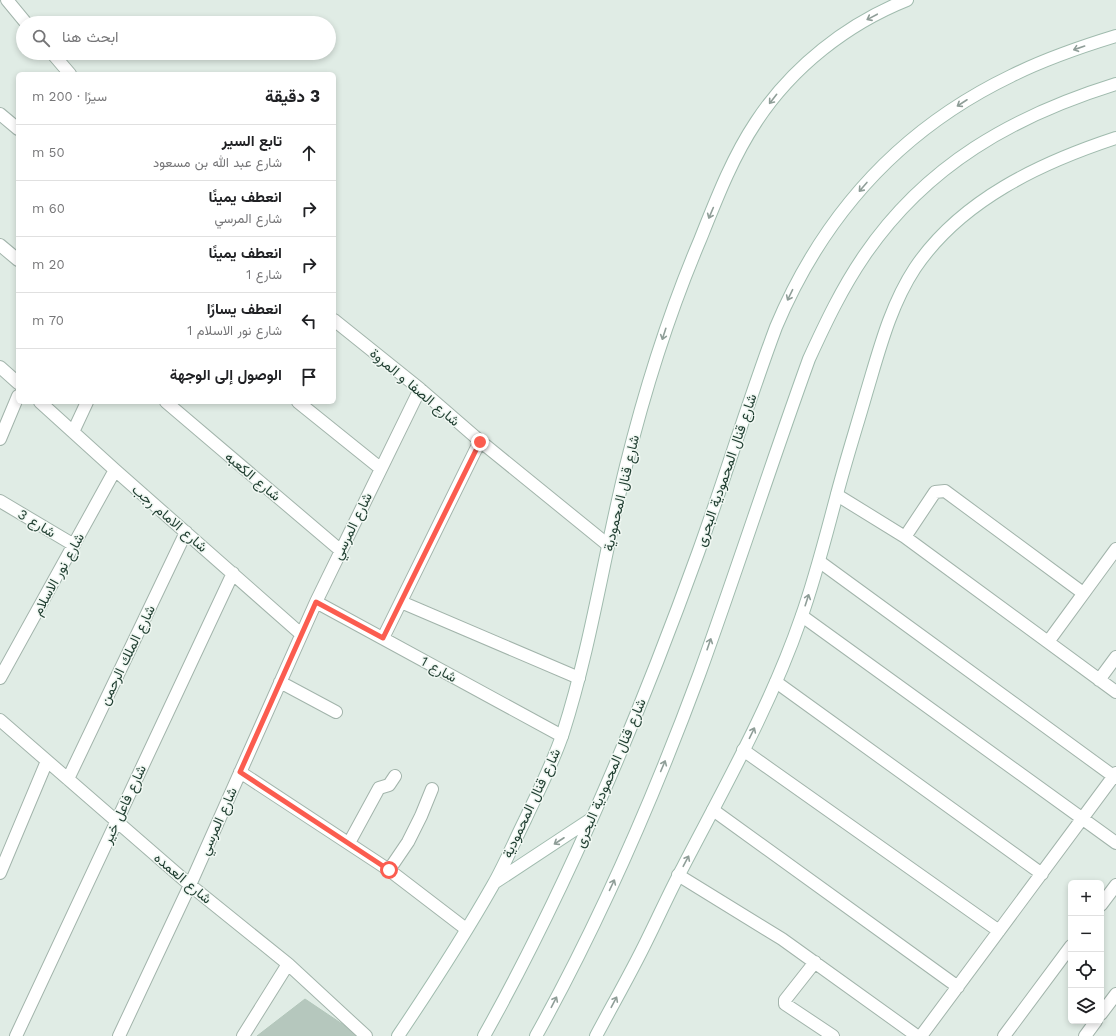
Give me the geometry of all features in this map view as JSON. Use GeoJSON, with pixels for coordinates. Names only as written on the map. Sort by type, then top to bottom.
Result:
{"type":"FeatureCollection","features":[{"type":"Feature","properties":{"kind":"street"},"geometry":{"type":"LineString","coordinates":[[7,0],[20,16]]}},
{"type":"Feature","properties":{"kind":"street","name":"شارع قنال المحمودية"},"geometry":{"type":"LineString","coordinates":[[398,1036],[494,883],[544,781],[562,736],[579,678],[625,467],[643,401],[668,322],[726,178],[756,122],[775,96],[801,68],[820,51],[868,18],[907,0]]}},
{"type":"Feature","properties":{"kind":"street","name":"شارع قنال المحمودية البحرى"},"geometry":{"type":"LineString","coordinates":[[484,1036],[512,986],[553,904],[613,771],[656,664],[692,568],[776,327],[797,281],[827,231],[847,205],[882,166],[916,136],[942,116],[988,87],[1012,75],[1062,54],[1116,36]]}},
{"type":"Feature","properties":{"kind":"street"},"geometry":{"type":"LineString","coordinates":[[58,60],[68,72]]}},
{"type":"Feature","properties":{"kind":"street"},"geometry":{"type":"LineString","coordinates":[[536,1036],[578,955],[611,886],[672,745],[702,667],[809,360],[826,322],[845,286],[864,255],[886,227],[937,175],[965,153],[996,134],[1036,114],[1078,96],[1116,84]]}},
{"type":"Feature","properties":{"kind":"street"},"geometry":{"type":"LineString","coordinates":[[0,114],[16,127]]}},
{"type":"Feature","properties":{"kind":"street"},"geometry":{"type":"LineString","coordinates":[[596,1036],[646,942],[678,875],[713,810],[776,682],[802,616],[820,562],[837,495],[880,348],[889,320],[901,291],[928,251],[952,225],[973,208],[1029,173],[1063,157],[1116,138]]}},
{"type":"Feature","properties":{"kind":"street"},"geometry":{"type":"LineString","coordinates":[[0,245],[16,258]]}},
{"type":"Feature","properties":{"kind":"street","name":"شارع الصفا و المروة"},"geometry":{"type":"LineString","coordinates":[[336,322],[420,389],[480,442],[608,545]]}},
{"type":"Feature","properties":{"kind":"street"},"geometry":{"type":"LineString","coordinates":[[0,367],[16,381]]}},
{"type":"Feature","properties":{"kind":"street","name":"شارع المرسي"},"geometry":{"type":"LineString","coordinates":[[119,1036],[190,885],[301,634],[340,550],[420,389]]}},
{"type":"Feature","properties":{"kind":"street"},"geometry":{"type":"LineString","coordinates":[[0,438],[16,401]]}},
{"type":"Feature","properties":{"kind":"street","name":"شارع الامام رجب"},"geometry":{"type":"LineString","coordinates":[[42,404],[301,634]]}},
{"type":"Feature","properties":{"kind":"street"},"geometry":{"type":"LineString","coordinates":[[73,432],[86,404]]}},
{"type":"Feature","properties":{"kind":"street","name":"شارع الكعبه"},"geometry":{"type":"LineString","coordinates":[[168,404],[340,550]]}},
{"type":"Feature","properties":{"kind":"street"},"geometry":{"type":"LineString","coordinates":[[300,404],[380,468]]}},
{"type":"Feature","properties":{"kind":"street"},"geometry":{"type":"LineString","coordinates":[[383,638],[480,442]]}},
{"type":"Feature","properties":{"kind":"street","name":"شارع نور الاسلام"},"geometry":{"type":"LineString","coordinates":[[0,678],[115,470]]}},
{"type":"Feature","properties":{"kind":"street"},"geometry":{"type":"LineString","coordinates":[[905,537],[936,492],[945,490],[1083,593]]}},
{"type":"Feature","properties":{"kind":"street"},"geometry":{"type":"LineString","coordinates":[[837,495],[905,537],[1116,692]]}},
{"type":"Feature","properties":{"kind":"street","name":"شارع 3"},"geometry":{"type":"LineString","coordinates":[[0,501],[74,545]]}},
{"type":"Feature","properties":{"kind":"street","name":"شارع الملك الرحمن"},"geometry":{"type":"LineString","coordinates":[[68,779],[186,532]]}},
{"type":"Feature","properties":{"kind":"street"},"geometry":{"type":"LineString","coordinates":[[1048,642],[1116,549]]}},
{"type":"Feature","properties":{"kind":"street"},"geometry":{"type":"LineString","coordinates":[[820,562],[1115,776],[921,1036]]}},
{"type":"Feature","properties":{"kind":"street","name":"شارع فاعل خير"},"geometry":{"type":"LineString","coordinates":[[16,1036],[233,573]]}},
{"type":"Feature","properties":{"kind":"street","name":"شارع 1"},"geometry":{"type":"LineString","coordinates":[[316,602],[562,736]]}},
{"type":"Feature","properties":{"kind":"street"},"geometry":{"type":"LineString","coordinates":[[401,602],[579,678]]}},
{"type":"Feature","properties":{"kind":"street"},"geometry":{"type":"LineString","coordinates":[[802,616],[1116,843]]}},
{"type":"Feature","properties":{"kind":"street"},"geometry":{"type":"LineString","coordinates":[[1099,680],[1116,657]]}},
{"type":"Feature","properties":{"kind":"street"},"geometry":{"type":"LineString","coordinates":[[280,682],[336,712]]}},
{"type":"Feature","properties":{"kind":"street"},"geometry":{"type":"LineString","coordinates":[[776,682],[1042,874]]}},
{"type":"Feature","properties":{"kind":"street","name":"شارع العمده"},"geometry":{"type":"LineString","coordinates":[[0,720],[190,885],[288,964],[366,1036]]}},
{"type":"Feature","properties":{"kind":"street"},"geometry":{"type":"LineString","coordinates":[[743,750],[999,931]]}},
{"type":"Feature","properties":{"kind":"street"},"geometry":{"type":"LineString","coordinates":[[0,873],[47,761]]}},
{"type":"Feature","properties":{"kind":"street"},"geometry":{"type":"LineString","coordinates":[[240,772],[389,870],[466,929]]}},
{"type":"Feature","properties":{"kind":"street"},"geometry":{"type":"LineString","coordinates":[[349,843],[379,788],[389,785],[395,776]]}},
{"type":"Feature","properties":{"kind":"street"},"geometry":{"type":"LineString","coordinates":[[389,870],[408,842],[422,816],[432,788]]}},
{"type":"Feature","properties":{"kind":"street"},"geometry":{"type":"LineString","coordinates":[[713,810],[958,987]]}},
{"type":"Feature","properties":{"kind":"street"},"geometry":{"type":"LineString","coordinates":[[494,883],[591,819]]}},
{"type":"Feature","properties":{"kind":"street"},"geometry":{"type":"LineString","coordinates":[[678,875],[782,939],[917,1036]]}},
{"type":"Feature","properties":{"kind":"street"},"geometry":{"type":"LineString","coordinates":[[1104,901],[1116,885]]}},
{"type":"Feature","properties":{"kind":"street"},"geometry":{"type":"LineString","coordinates":[[1004,1036],[1068,950]]}},
{"type":"Feature","properties":{"kind":"street"},"geometry":{"type":"LineString","coordinates":[[814,962],[785,1000],[785,1004],[833,1036]]}},
{"type":"Feature","properties":{"kind":"street"},"geometry":{"type":"LineString","coordinates":[[244,1036],[288,964]]}},
{"type":"Feature","properties":{"kind":"street"},"geometry":{"type":"LineString","coordinates":[[1104,1010],[1116,995]]}},
{"type":"Feature","properties":{"kind":"street"},"geometry":{"type":"LineString","coordinates":[[1085,1036],[1094,1024]]}},
{"type":"Feature","properties":{"kind":"building"},"geometry":{"type":"Polygon","coordinates":[[[305,999],[357,1034],[360,1036],[257,1036],[305,999]]]}},
{"type":"Feature","properties":{"kind":"route"},"geometry":{"type":"LineString","coordinates":[[389,870],[240,772],[316,602],[383,638],[480,442]]}}]}
